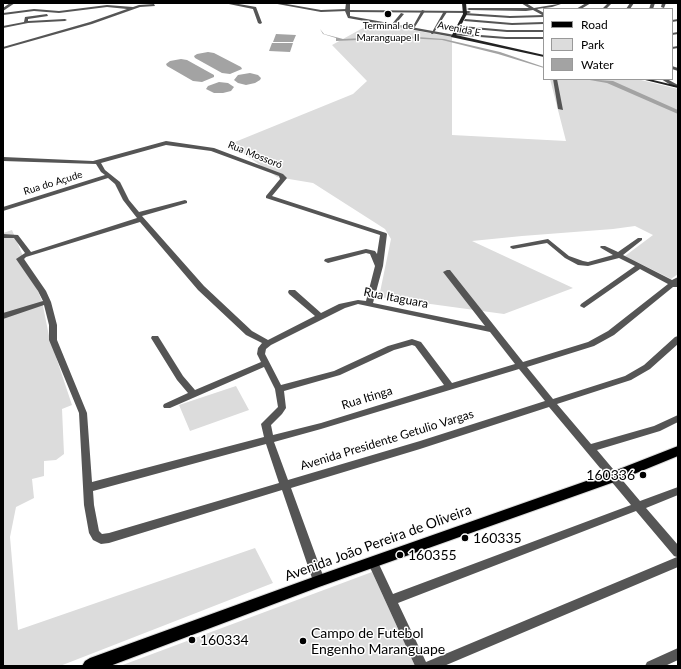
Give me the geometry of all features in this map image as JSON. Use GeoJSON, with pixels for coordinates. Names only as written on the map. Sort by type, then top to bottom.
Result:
{"type":"FeatureCollection","features":[{"type":"Feature","properties":{"kind":"main road"},"geometry":{"type":"LineString","coordinates":[[456,35],[467,12],[464,3]]}},
{"type":"Feature","properties":{"kind":"main road"},"geometry":{"type":"LineString","coordinates":[[456,35],[466,20],[467,3]]}},
{"type":"Feature","properties":{"kind":"main road","name":"Avenida E"},"geometry":{"type":"LineString","coordinates":[[456,35],[543,56]]}},
{"type":"Feature","properties":{"kind":"main road"},"geometry":{"type":"LineString","coordinates":[[648,80],[677,87]]}},
{"type":"Feature","properties":{"kind":"main road","name":"Avenida João Pereira de Oliveira"},"geometry":{"type":"LineString","coordinates":[[90,666],[480,523],[613,477],[678,451]]}},
{"type":"Feature","properties":{"kind":"street"},"geometry":{"type":"LineString","coordinates":[[3,10],[13,3]]}},
{"type":"Feature","properties":{"kind":"street"},"geometry":{"type":"LineString","coordinates":[[226,3],[256,8],[260,23]]}},
{"type":"Feature","properties":{"kind":"street"},"geometry":{"type":"LineString","coordinates":[[276,3],[296,5],[325,11],[467,12],[534,9],[562,3]]}},
{"type":"Feature","properties":{"kind":"street"},"geometry":{"type":"LineString","coordinates":[[347,12],[348,3]]}},
{"type":"Feature","properties":{"kind":"street"},"geometry":{"type":"LineString","coordinates":[[458,3],[464,3]]}},
{"type":"Feature","properties":{"kind":"street"},"geometry":{"type":"LineString","coordinates":[[522,3],[543,14]]}},
{"type":"Feature","properties":{"kind":"street"},"geometry":{"type":"LineString","coordinates":[[580,8],[589,3]]}},
{"type":"Feature","properties":{"kind":"street"},"geometry":{"type":"LineString","coordinates":[[3,48],[97,21],[134,8],[154,5]]}},
{"type":"Feature","properties":{"kind":"street"},"geometry":{"type":"LineString","coordinates":[[26,23],[26,18],[60,12],[107,6],[134,8]]}},
{"type":"Feature","properties":{"kind":"street"},"geometry":{"type":"LineString","coordinates":[[3,14],[34,10],[60,12]]}},
{"type":"Feature","properties":{"kind":"street"},"geometry":{"type":"LineString","coordinates":[[412,29],[423,11]]}},
{"type":"Feature","properties":{"kind":"street","name":"Avenida E"},"geometry":{"type":"LineString","coordinates":[[347,12],[393,25],[456,35]]}},
{"type":"Feature","properties":{"kind":"street"},"geometry":{"type":"LineString","coordinates":[[432,32],[445,12]]}},
{"type":"Feature","properties":{"kind":"street"},"geometry":{"type":"LineString","coordinates":[[467,12],[510,17],[543,15]]}},
{"type":"Feature","properties":{"kind":"street"},"geometry":{"type":"LineString","coordinates":[[393,25],[402,14]]}},
{"type":"Feature","properties":{"kind":"street"},"geometry":{"type":"LineString","coordinates":[[3,27],[26,23],[65,20]]}},
{"type":"Feature","properties":{"kind":"street"},"geometry":{"type":"LineString","coordinates":[[466,20],[506,24],[543,23]]}},
{"type":"Feature","properties":{"kind":"street"},"geometry":{"type":"LineString","coordinates":[[462,27],[507,31],[543,30]]}},
{"type":"Feature","properties":{"kind":"street"},"geometry":{"type":"LineString","coordinates":[[456,35],[501,38],[543,38]]}},
{"type":"Feature","properties":{"kind":"street"},"geometry":{"type":"LineString","coordinates":[[555,80],[561,109]]}},
{"type":"Feature","properties":{"kind":"street"},"geometry":{"type":"LineString","coordinates":[[664,80],[677,87]]}},
{"type":"Feature","properties":{"kind":"street","name":"Rua Mossoró"},"geometry":{"type":"LineString","coordinates":[[3,159],[86,163],[98,162],[166,142],[204,148],[222,153],[283,177],[283,180],[268,196],[270,198],[383,233],[385,235],[369,304]]}},
{"type":"Feature","properties":{"kind":"street"},"geometry":{"type":"LineString","coordinates":[[98,162],[109,176],[118,183],[126,200],[139,217],[212,300],[249,333],[268,343],[262,348],[263,358],[279,389],[282,408],[266,424],[269,440],[320,581]]}},
{"type":"Feature","properties":{"kind":"street","name":"Rua do Açude"},"geometry":{"type":"LineString","coordinates":[[3,209],[109,176]]}},
{"type":"Feature","properties":{"kind":"street"},"geometry":{"type":"LineString","coordinates":[[88,488],[83,413],[53,340],[53,325],[47,302],[42,291],[21,262],[21,258],[29,254],[185,202]]}},
{"type":"Feature","properties":{"kind":"street"},"geometry":{"type":"LineString","coordinates":[[3,236],[16,236],[29,254]]}},
{"type":"Feature","properties":{"kind":"street"},"geometry":{"type":"LineString","coordinates":[[513,247],[548,241],[562,254],[584,264],[605,261],[619,255],[640,239]]}},
{"type":"Feature","properties":{"kind":"street"},"geometry":{"type":"LineString","coordinates":[[603,247],[676,283]]}},
{"type":"Feature","properties":{"kind":"street"},"geometry":{"type":"LineString","coordinates":[[328,261],[366,250],[373,252],[379,266]]}},
{"type":"Feature","properties":{"kind":"street"},"geometry":{"type":"LineString","coordinates":[[584,306],[640,266]]}},
{"type":"Feature","properties":{"kind":"street"},"geometry":{"type":"LineString","coordinates":[[448,272],[551,403],[591,448],[613,477],[678,553]]}},
{"type":"Feature","properties":{"kind":"street","name":"Rua Itinga"},"geometry":{"type":"LineString","coordinates":[[88,488],[321,426],[602,339],[676,283]]}},
{"type":"Feature","properties":{"kind":"street"},"geometry":{"type":"LineString","coordinates":[[292,292],[321,317]]}},
{"type":"Feature","properties":{"kind":"street"},"geometry":{"type":"LineString","coordinates":[[3,316],[47,302]]}},
{"type":"Feature","properties":{"kind":"street","name":"Rua Itaguara"},"geometry":{"type":"LineString","coordinates":[[268,343],[342,306],[358,302],[493,330]]}},
{"type":"Feature","properties":{"kind":"street"},"geometry":{"type":"LineString","coordinates":[[155,338],[180,378],[193,394]]}},
{"type":"Feature","properties":{"kind":"street","name":"Avenida Presidente Getulio Vargas"},"geometry":{"type":"LineString","coordinates":[[88,488],[94,533],[101,539],[109,538],[420,445],[633,376],[647,367],[678,339]]}},
{"type":"Feature","properties":{"kind":"street"},"geometry":{"type":"LineString","coordinates":[[279,389],[337,373],[391,348],[412,342],[418,344],[449,386]]}},
{"type":"Feature","properties":{"kind":"street"},"geometry":{"type":"LineString","coordinates":[[167,406],[263,358]]}},
{"type":"Feature","properties":{"kind":"street"},"geometry":{"type":"LineString","coordinates":[[591,448],[657,429],[678,418]]}},
{"type":"Feature","properties":{"kind":"street"},"geometry":{"type":"LineString","coordinates":[[390,601],[678,491]]}},
{"type":"Feature","properties":{"kind":"street"},"geometry":{"type":"LineString","coordinates":[[430,666],[678,562]]}},
{"type":"Feature","properties":{"kind":"street"},"geometry":{"type":"LineString","coordinates":[[373,563],[421,666]]}},
{"type":"Feature","properties":{"kind":"street"},"geometry":{"type":"LineString","coordinates":[[651,666],[678,654]]}},
{"type":"Feature","properties":{"kind":"green space"},"geometry":{"type":"Polygon","coordinates":[[[372,23],[452,37],[452,135],[566,141],[550,80],[641,80],[678,89],[678,274],[671,279],[625,256],[653,235],[635,226],[472,241],[573,288],[504,314],[379,297],[391,239],[385,229],[313,183],[277,177],[230,144],[353,94],[367,81],[332,45],[372,23]]]}},
{"type":"Feature","properties":{"kind":"green space"},"geometry":{"type":"Polygon","coordinates":[[[12,230],[42,301],[49,336],[72,405],[62,409],[64,454],[56,460],[44,461],[44,476],[32,479],[34,498],[16,507],[10,537],[18,630],[255,548],[273,583],[60,666],[3,666],[3,233],[12,230]]]}},
{"type":"Feature","properties":{"kind":"green space"},"geometry":{"type":"Polygon","coordinates":[[[236,386],[249,410],[190,431],[179,405],[236,386]]]}},
{"type":"Feature","properties":{"kind":"green space"},"geometry":{"type":"Polygon","coordinates":[[[372,572],[415,666],[120,666],[372,572]]]}},
{"type":"Feature","properties":{"kind":"water"},"geometry":{"type":"Polygon","coordinates":[[[320,29],[324,34],[343,39],[404,36],[444,39],[500,52],[543,68],[498,54],[442,40],[404,38],[336,41],[336,38],[323,34],[320,29]]]}},
{"type":"Feature","properties":{"kind":"water"},"geometry":{"type":"Polygon","coordinates":[[[276,34],[296,35],[293,42],[273,42],[276,34]]]}},
{"type":"Feature","properties":{"kind":"water"},"geometry":{"type":"Polygon","coordinates":[[[272,43],[293,43],[290,52],[269,51],[272,43]]]}},
{"type":"Feature","properties":{"kind":"water"},"geometry":{"type":"Polygon","coordinates":[[[208,52],[214,53],[241,67],[242,69],[230,74],[222,73],[194,56],[208,52]]]}},
{"type":"Feature","properties":{"kind":"water"},"geometry":{"type":"Polygon","coordinates":[[[181,59],[187,60],[214,75],[214,77],[202,82],[193,81],[166,64],[170,61],[181,59]]]}},
{"type":"Feature","properties":{"kind":"water"},"geometry":{"type":"Polygon","coordinates":[[[250,73],[258,75],[261,78],[260,80],[246,85],[238,83],[234,80],[238,75],[250,73]]]}},
{"type":"Feature","properties":{"kind":"water"},"geometry":{"type":"Polygon","coordinates":[[[590,80],[613,81],[678,110],[678,114],[607,83],[590,80]]]}},
{"type":"Feature","properties":{"kind":"water"},"geometry":{"type":"Polygon","coordinates":[[[219,82],[228,83],[234,87],[231,91],[223,93],[214,93],[206,89],[208,86],[219,82]]]}},
{"type":"Feature","properties":{"kind":"place","name":"Terminal de Maranguape II"},"geometry":{"type":"Point","coordinates":[388,14]}},
{"type":"Feature","properties":{"kind":"place","name":"160336"},"geometry":{"type":"Point","coordinates":[643,475]}},
{"type":"Feature","properties":{"kind":"place","name":"160335"},"geometry":{"type":"Point","coordinates":[465,538]}},
{"type":"Feature","properties":{"kind":"place","name":"160355"},"geometry":{"type":"Point","coordinates":[400,555]}},
{"type":"Feature","properties":{"kind":"place","name":"160334"},"geometry":{"type":"Point","coordinates":[192,640]}},
{"type":"Feature","properties":{"kind":"place","name":"Campo de Futebol Engenho Maranguape"},"geometry":{"type":"Point","coordinates":[303,641]}}]}
